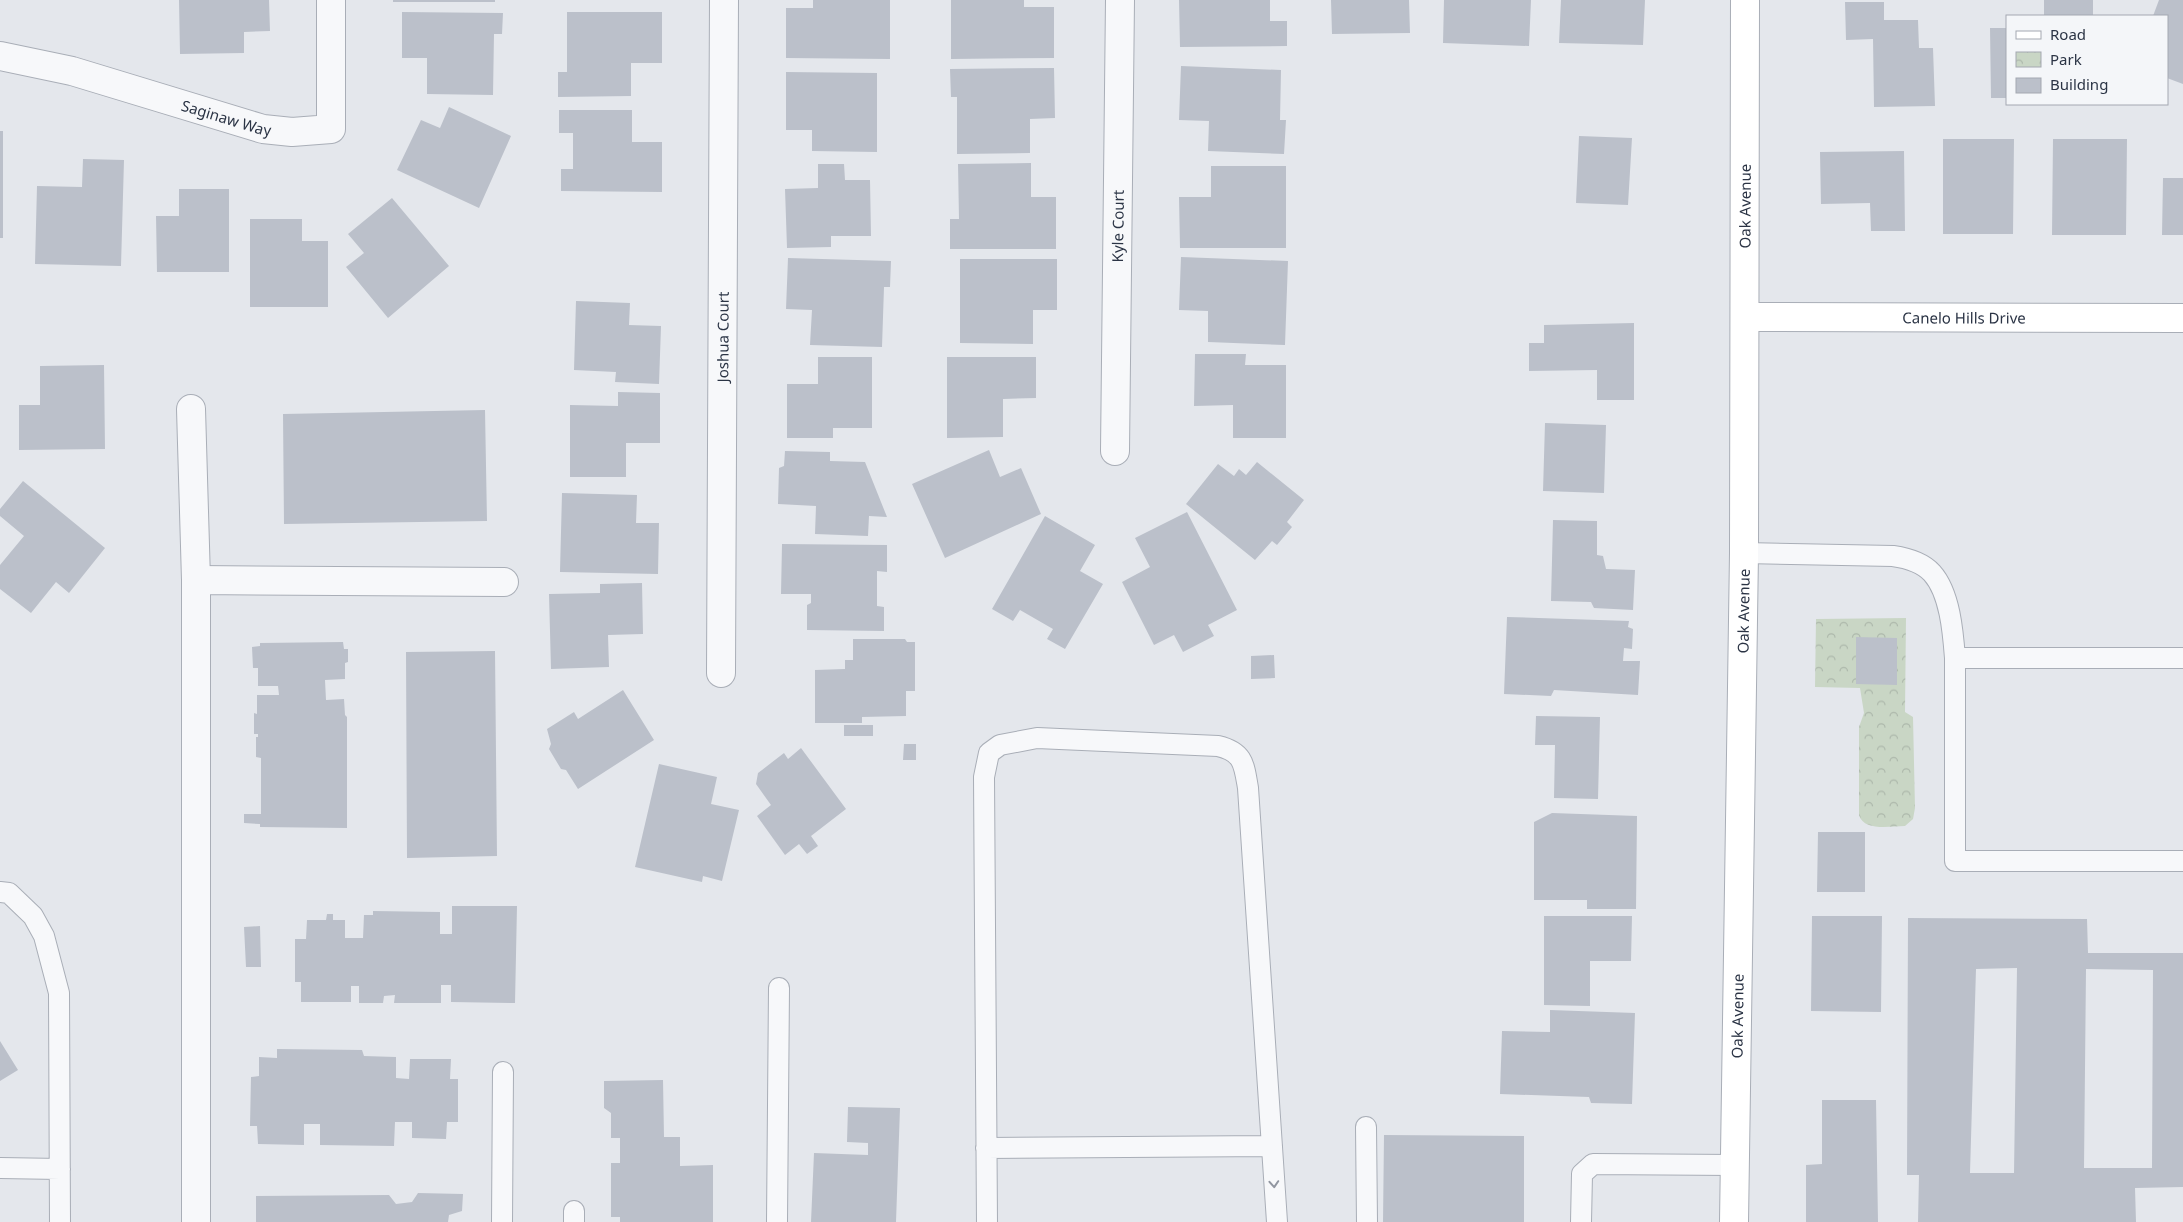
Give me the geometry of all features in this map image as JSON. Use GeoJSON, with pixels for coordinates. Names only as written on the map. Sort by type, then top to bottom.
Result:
{"type":"FeatureCollection","features":[{"type":"Feature","properties":{"kind":"main road","name":"Oak Avenue"},"geometry":{"type":"LineString","coordinates":[[1734,1222],[1744,553],[1745,0]]}},
{"type":"Feature","properties":{"kind":"main road","name":"Canelo Hills Drive"},"geometry":{"type":"LineString","coordinates":[[1744,317],[2183,318]]}},
{"type":"Feature","properties":{"kind":"street","name":"Saginaw Way"},"geometry":{"type":"LineString","coordinates":[[0,56],[72,71],[263,129],[292,132],[331,129],[331,0]]}},
{"type":"Feature","properties":{"kind":"street","name":"Joshua Court"},"geometry":{"type":"LineString","coordinates":[[721,673],[724,0]]}},
{"type":"Feature","properties":{"kind":"street","name":"Kyle Court"},"geometry":{"type":"LineString","coordinates":[[1115,451],[1120,0]]}},
{"type":"Feature","properties":{"kind":"street"},"geometry":{"type":"LineString","coordinates":[[191,409],[196,580],[196,1222]]}},
{"type":"Feature","properties":{"kind":"street"},"geometry":{"type":"LineString","coordinates":[[196,580],[504,582]]}},
{"type":"Feature","properties":{"kind":"lane"},"geometry":{"type":"LineString","coordinates":[[1744,553],[1893,556],[1908,559],[1932,573],[1946,602],[1952,627],[1955,658],[1955,861],[2183,862]]}},
{"type":"Feature","properties":{"kind":"lane"},"geometry":{"type":"LineString","coordinates":[[1955,658],[2183,658]]}},
{"type":"Feature","properties":{"kind":"lane"},"geometry":{"type":"LineString","coordinates":[[987,1222],[984,777],[989,754],[1000,745],[1037,738],[1218,746],[1232,749],[1244,762],[1277,1222]]}},
{"type":"Feature","properties":{"kind":"lane"},"geometry":{"type":"LineString","coordinates":[[0,892],[9,893],[33,916],[44,936],[54,968],[59,993],[60,1222]]}},
{"type":"Feature","properties":{"kind":"lane"},"geometry":{"type":"LineString","coordinates":[[777,1222],[779,988]]}},
{"type":"Feature","properties":{"kind":"lane"},"geometry":{"type":"LineString","coordinates":[[502,1222],[503,1072]]}},
{"type":"Feature","properties":{"kind":"lane"},"geometry":{"type":"LineString","coordinates":[[1366,1127],[1367,1222]]}},
{"type":"Feature","properties":{"kind":"lane"},"geometry":{"type":"LineString","coordinates":[[986,1148],[1272,1146]]}},
{"type":"Feature","properties":{"kind":"lane"},"geometry":{"type":"LineString","coordinates":[[1582,1222],[1582,1174],[1593,1164],[1734,1165]]}},
{"type":"Feature","properties":{"kind":"lane"},"geometry":{"type":"LineString","coordinates":[[0,1168],[60,1169]]}},
{"type":"Feature","properties":{"kind":"green space"},"geometry":{"type":"Polygon","coordinates":[[[1906,618],[1905,712],[1913,717],[1915,808],[1913,819],[1905,826],[1872,826],[1866,824],[1859,815],[1859,727],[1864,713],[1860,688],[1815,687],[1816,619],[1906,618]]]}},
{"type":"Feature","properties":{"kind":"building"},"geometry":{"type":"Polygon","coordinates":[[[179,0],[269,0],[270,31],[244,32],[244,53],[180,54],[179,0]]]}},
{"type":"Feature","properties":{"kind":"building"},"geometry":{"type":"Polygon","coordinates":[[[393,0],[495,0],[495,2],[393,2],[393,0]]]}},
{"type":"Feature","properties":{"kind":"building"},"geometry":{"type":"Polygon","coordinates":[[[813,0],[890,0],[890,59],[786,58],[786,8],[813,8],[813,0]]]}},
{"type":"Feature","properties":{"kind":"building"},"geometry":{"type":"Polygon","coordinates":[[[951,0],[1024,0],[1024,7],[1054,7],[1054,58],[951,59],[951,0]]]}},
{"type":"Feature","properties":{"kind":"building"},"geometry":{"type":"Polygon","coordinates":[[[1179,0],[1270,0],[1270,21],[1287,21],[1287,46],[1180,47],[1179,0]]]}},
{"type":"Feature","properties":{"kind":"building"},"geometry":{"type":"Polygon","coordinates":[[[1331,0],[1409,0],[1410,33],[1332,34],[1331,0]]]}},
{"type":"Feature","properties":{"kind":"building"},"geometry":{"type":"Polygon","coordinates":[[[1444,0],[1531,0],[1529,46],[1443,43],[1444,0]]]}},
{"type":"Feature","properties":{"kind":"building"},"geometry":{"type":"Polygon","coordinates":[[[1561,0],[1645,0],[1643,45],[1559,43],[1561,0]]]}},
{"type":"Feature","properties":{"kind":"building"},"geometry":{"type":"Polygon","coordinates":[[[2044,0],[2093,0],[2093,15],[2044,15],[2044,0]]]}},
{"type":"Feature","properties":{"kind":"building"},"geometry":{"type":"Polygon","coordinates":[[[2159,0],[2183,0],[2183,84],[2168,78],[2168,15],[2153,15],[2159,0]]]}},
{"type":"Feature","properties":{"kind":"building"},"geometry":{"type":"Polygon","coordinates":[[[1845,2],[1884,2],[1884,20],[1918,20],[1919,48],[1933,48],[1935,106],[1874,107],[1873,39],[1846,40],[1845,2]]]}},
{"type":"Feature","properties":{"kind":"building"},"geometry":{"type":"Polygon","coordinates":[[[402,12],[503,13],[502,34],[494,34],[493,95],[427,94],[427,58],[402,58],[402,12]]]}},
{"type":"Feature","properties":{"kind":"building"},"geometry":{"type":"Polygon","coordinates":[[[567,12],[662,12],[662,63],[631,63],[631,96],[558,97],[558,72],[567,72],[567,12]]]}},
{"type":"Feature","properties":{"kind":"building"},"geometry":{"type":"Polygon","coordinates":[[[1990,28],[2006,28],[2006,98],[1991,98],[1990,28]]]}},
{"type":"Feature","properties":{"kind":"building"},"geometry":{"type":"Polygon","coordinates":[[[1181,66],[1281,70],[1280,120],[1286,120],[1284,154],[1208,151],[1209,121],[1179,120],[1181,66]]]}},
{"type":"Feature","properties":{"kind":"building"},"geometry":{"type":"Polygon","coordinates":[[[1054,68],[1055,118],[1030,119],[1030,153],[957,154],[957,97],[951,97],[950,69],[1054,68]]]}},
{"type":"Feature","properties":{"kind":"building"},"geometry":{"type":"Polygon","coordinates":[[[786,72],[877,73],[877,152],[812,151],[812,130],[786,130],[786,72]]]}},
{"type":"Feature","properties":{"kind":"building"},"geometry":{"type":"Polygon","coordinates":[[[449,107],[511,136],[479,208],[397,170],[421,120],[440,128],[449,107]]]}},
{"type":"Feature","properties":{"kind":"building"},"geometry":{"type":"Polygon","coordinates":[[[559,110],[632,110],[632,142],[662,142],[662,192],[561,191],[561,169],[573,169],[573,133],[559,133],[559,110]]]}},
{"type":"Feature","properties":{"kind":"building"},"geometry":{"type":"Polygon","coordinates":[[[0,131],[3,131],[3,238],[0,238],[0,131]]]}},
{"type":"Feature","properties":{"kind":"building"},"geometry":{"type":"Polygon","coordinates":[[[1579,136],[1632,138],[1628,205],[1576,203],[1579,136]]]}},
{"type":"Feature","properties":{"kind":"building"},"geometry":{"type":"Polygon","coordinates":[[[1943,139],[2014,139],[2013,234],[1943,234],[1943,139]]]}},
{"type":"Feature","properties":{"kind":"building"},"geometry":{"type":"Polygon","coordinates":[[[2053,139],[2127,139],[2126,235],[2052,235],[2053,139]]]}},
{"type":"Feature","properties":{"kind":"building"},"geometry":{"type":"Polygon","coordinates":[[[1904,151],[1905,231],[1871,231],[1870,203],[1821,204],[1820,152],[1904,151]]]}},
{"type":"Feature","properties":{"kind":"building"},"geometry":{"type":"Polygon","coordinates":[[[83,159],[124,160],[121,266],[35,264],[37,186],[82,187],[83,159]]]}},
{"type":"Feature","properties":{"kind":"building"},"geometry":{"type":"Polygon","coordinates":[[[1031,163],[1031,197],[1056,197],[1056,249],[950,249],[950,219],[959,219],[958,164],[1031,163]]]}},
{"type":"Feature","properties":{"kind":"building"},"geometry":{"type":"Polygon","coordinates":[[[818,164],[844,164],[845,180],[870,180],[871,236],[831,236],[831,247],[787,248],[785,189],[818,188],[818,164]]]}},
{"type":"Feature","properties":{"kind":"building"},"geometry":{"type":"Polygon","coordinates":[[[1211,166],[1286,166],[1286,248],[1180,248],[1179,197],[1211,197],[1211,166]]]}},
{"type":"Feature","properties":{"kind":"building"},"geometry":{"type":"Polygon","coordinates":[[[2163,178],[2183,178],[2183,235],[2162,235],[2163,178]]]}},
{"type":"Feature","properties":{"kind":"building"},"geometry":{"type":"Polygon","coordinates":[[[179,189],[229,189],[229,272],[157,272],[156,216],[179,216],[179,189]]]}},
{"type":"Feature","properties":{"kind":"building"},"geometry":{"type":"Polygon","coordinates":[[[392,198],[449,266],[388,318],[346,267],[364,253],[348,234],[392,198]]]}},
{"type":"Feature","properties":{"kind":"building"},"geometry":{"type":"Polygon","coordinates":[[[250,219],[302,219],[302,241],[328,241],[328,307],[250,307],[250,219]]]}},
{"type":"Feature","properties":{"kind":"building"},"geometry":{"type":"Polygon","coordinates":[[[1181,257],[1288,261],[1285,345],[1208,342],[1208,311],[1179,310],[1181,257]]]}},
{"type":"Feature","properties":{"kind":"building"},"geometry":{"type":"Polygon","coordinates":[[[788,258],[891,261],[890,287],[884,287],[882,347],[810,345],[812,310],[786,309],[788,258]]]}},
{"type":"Feature","properties":{"kind":"building"},"geometry":{"type":"Polygon","coordinates":[[[960,259],[1057,259],[1057,310],[1033,310],[1033,344],[960,343],[960,259]]]}},
{"type":"Feature","properties":{"kind":"building"},"geometry":{"type":"Polygon","coordinates":[[[576,301],[630,303],[629,325],[661,326],[659,384],[615,382],[616,372],[574,370],[576,301]]]}},
{"type":"Feature","properties":{"kind":"building"},"geometry":{"type":"Polygon","coordinates":[[[1634,323],[1634,400],[1597,400],[1597,370],[1529,371],[1529,343],[1544,343],[1544,325],[1634,323]]]}},
{"type":"Feature","properties":{"kind":"building"},"geometry":{"type":"Polygon","coordinates":[[[1195,354],[1246,354],[1245,365],[1286,365],[1286,438],[1233,438],[1233,405],[1194,406],[1195,354]]]}},
{"type":"Feature","properties":{"kind":"building"},"geometry":{"type":"Polygon","coordinates":[[[818,357],[872,357],[872,428],[833,428],[833,438],[787,438],[787,384],[818,384],[818,357]]]}},
{"type":"Feature","properties":{"kind":"building"},"geometry":{"type":"Polygon","coordinates":[[[947,357],[1036,357],[1036,398],[1003,399],[1003,437],[947,438],[947,357]]]}},
{"type":"Feature","properties":{"kind":"building"},"geometry":{"type":"Polygon","coordinates":[[[104,365],[105,449],[19,450],[19,405],[40,405],[40,366],[104,365]]]}},
{"type":"Feature","properties":{"kind":"building"},"geometry":{"type":"Polygon","coordinates":[[[618,392],[660,393],[660,443],[626,443],[626,477],[570,477],[570,405],[618,406],[618,392]]]}},
{"type":"Feature","properties":{"kind":"building"},"geometry":{"type":"Polygon","coordinates":[[[485,410],[487,521],[284,524],[283,414],[485,410]]]}},
{"type":"Feature","properties":{"kind":"building"},"geometry":{"type":"Polygon","coordinates":[[[1545,423],[1606,425],[1604,493],[1543,491],[1545,423]]]}},
{"type":"Feature","properties":{"kind":"building"},"geometry":{"type":"Polygon","coordinates":[[[989,450],[1000,477],[1021,468],[1041,514],[945,558],[912,484],[989,450]]]}},
{"type":"Feature","properties":{"kind":"building"},"geometry":{"type":"Polygon","coordinates":[[[785,451],[830,452],[830,461],[865,462],[887,517],[869,516],[868,536],[815,534],[816,506],[778,504],[779,468],[784,466],[785,451]]]}},
{"type":"Feature","properties":{"kind":"building"},"geometry":{"type":"Polygon","coordinates":[[[1257,462],[1304,500],[1287,522],[1292,527],[1277,545],[1272,541],[1255,560],[1186,504],[1218,464],[1234,476],[1239,469],[1246,475],[1257,462]]]}},
{"type":"Feature","properties":{"kind":"building"},"geometry":{"type":"Polygon","coordinates":[[[23,481],[105,548],[69,593],[56,582],[31,613],[0,589],[0,565],[24,536],[0,516],[0,509],[23,481]]]}},
{"type":"Feature","properties":{"kind":"building"},"geometry":{"type":"Polygon","coordinates":[[[562,493],[637,495],[636,523],[659,523],[658,574],[560,572],[562,493]]]}},
{"type":"Feature","properties":{"kind":"building"},"geometry":{"type":"Polygon","coordinates":[[[1187,512],[1237,610],[1208,625],[1214,636],[1183,652],[1174,635],[1154,645],[1122,582],[1150,567],[1135,538],[1187,512]]]}},
{"type":"Feature","properties":{"kind":"building"},"geometry":{"type":"Polygon","coordinates":[[[1045,516],[1095,545],[1080,571],[1103,584],[1065,649],[1047,639],[1053,629],[1020,610],[1013,621],[992,609],[1045,516]]]}},
{"type":"Feature","properties":{"kind":"building"},"geometry":{"type":"Polygon","coordinates":[[[1553,520],[1597,521],[1597,555],[1603,556],[1606,569],[1635,570],[1633,610],[1594,608],[1591,602],[1551,601],[1553,520]]]}},
{"type":"Feature","properties":{"kind":"building"},"geometry":{"type":"Polygon","coordinates":[[[782,544],[887,545],[887,572],[877,571],[877,606],[884,607],[884,631],[807,630],[807,605],[811,603],[811,594],[781,594],[782,544]]]}},
{"type":"Feature","properties":{"kind":"building"},"geometry":{"type":"Polygon","coordinates":[[[642,583],[643,634],[608,635],[609,667],[551,669],[549,594],[600,593],[600,584],[642,583]]]}},
{"type":"Feature","properties":{"kind":"building"},"geometry":{"type":"Polygon","coordinates":[[[1507,617],[1629,621],[1628,627],[1633,629],[1632,649],[1624,648],[1623,661],[1640,661],[1638,695],[1554,690],[1551,696],[1504,694],[1507,617]]]}},
{"type":"Feature","properties":{"kind":"building"},"geometry":{"type":"Polygon","coordinates":[[[1856,637],[1897,638],[1897,685],[1856,684],[1856,637]]]}},
{"type":"Feature","properties":{"kind":"building"},"geometry":{"type":"Polygon","coordinates":[[[853,639],[905,639],[907,642],[915,642],[915,691],[906,691],[906,716],[862,717],[862,723],[815,723],[815,670],[845,669],[845,660],[853,660],[853,639]]]}},
{"type":"Feature","properties":{"kind":"building"},"geometry":{"type":"Polygon","coordinates":[[[343,642],[344,649],[348,649],[348,662],[345,663],[345,679],[325,680],[326,700],[344,699],[345,715],[347,717],[347,828],[260,827],[260,824],[244,823],[244,814],[261,814],[261,758],[256,757],[256,737],[258,737],[258,734],[254,734],[254,713],[257,714],[257,695],[279,695],[278,686],[258,686],[258,668],[253,668],[252,647],[260,646],[260,643],[343,642]]]}},
{"type":"Feature","properties":{"kind":"building"},"geometry":{"type":"Polygon","coordinates":[[[495,651],[497,856],[407,858],[406,652],[495,651]]]}},
{"type":"Feature","properties":{"kind":"building"},"geometry":{"type":"Polygon","coordinates":[[[1274,655],[1275,678],[1251,679],[1251,656],[1274,655]]]}},
{"type":"Feature","properties":{"kind":"building"},"geometry":{"type":"Polygon","coordinates":[[[623,690],[654,740],[578,789],[566,770],[561,769],[549,749],[551,744],[547,729],[574,712],[578,719],[623,690]]]}},
{"type":"Feature","properties":{"kind":"building"},"geometry":{"type":"Polygon","coordinates":[[[1536,716],[1600,717],[1598,799],[1554,798],[1555,745],[1535,745],[1536,716]]]}},
{"type":"Feature","properties":{"kind":"building"},"geometry":{"type":"Polygon","coordinates":[[[844,725],[873,725],[873,736],[844,736],[844,725]]]}},
{"type":"Feature","properties":{"kind":"building"},"geometry":{"type":"Polygon","coordinates":[[[904,744],[916,744],[916,760],[903,760],[904,744]]]}},
{"type":"Feature","properties":{"kind":"building"},"geometry":{"type":"Polygon","coordinates":[[[801,748],[846,809],[811,836],[818,846],[807,854],[799,844],[785,855],[757,816],[771,805],[756,784],[758,773],[784,753],[788,759],[801,748]]]}},
{"type":"Feature","properties":{"kind":"building"},"geometry":{"type":"Polygon","coordinates":[[[659,764],[717,777],[711,804],[739,810],[722,881],[703,876],[702,882],[635,867],[659,764]]]}},
{"type":"Feature","properties":{"kind":"building"},"geometry":{"type":"Polygon","coordinates":[[[1552,813],[1637,816],[1636,909],[1587,909],[1587,900],[1534,900],[1534,822],[1552,813]]]}},
{"type":"Feature","properties":{"kind":"building"},"geometry":{"type":"Polygon","coordinates":[[[1818,832],[1865,832],[1865,892],[1817,892],[1818,832]]]}},
{"type":"Feature","properties":{"kind":"building"},"geometry":{"type":"Polygon","coordinates":[[[452,906],[517,906],[515,1003],[451,1002],[451,985],[441,985],[441,1003],[394,1003],[395,995],[384,996],[383,1003],[359,1003],[359,986],[351,986],[351,1002],[301,1002],[301,982],[295,982],[295,939],[306,939],[307,920],[326,920],[327,914],[333,914],[333,920],[345,920],[345,938],[363,938],[364,915],[373,915],[373,911],[440,912],[440,934],[452,934],[452,906]]]}},
{"type":"Feature","properties":{"kind":"building"},"geometry":{"type":"Polygon","coordinates":[[[1544,916],[1632,916],[1631,961],[1590,961],[1590,1006],[1544,1005],[1544,916]]]}},
{"type":"Feature","properties":{"kind":"building"},"geometry":{"type":"Polygon","coordinates":[[[1812,916],[1882,916],[1881,1012],[1811,1011],[1812,916]]]}},
{"type":"Feature","properties":{"kind":"building"},"geometry":{"type":"Polygon","coordinates":[[[1908,918],[2087,919],[2088,953],[2183,953],[2183,1187],[2135,1188],[2136,1222],[1918,1222],[1919,1175],[1907,1175],[1908,918]],[[2017,968],[1976,969],[1970,1173],[2014,1173],[2017,968]],[[2086,969],[2084,1168],[2152,1168],[2153,970],[2086,969]]]}},
{"type":"Feature","properties":{"kind":"building"},"geometry":{"type":"Polygon","coordinates":[[[260,926],[261,967],[246,967],[244,927],[260,926]]]}},
{"type":"Feature","properties":{"kind":"building"},"geometry":{"type":"Polygon","coordinates":[[[1550,1010],[1635,1013],[1632,1104],[1591,1103],[1589,1097],[1500,1094],[1502,1031],[1550,1032],[1550,1010]]]}},
{"type":"Feature","properties":{"kind":"building"},"geometry":{"type":"Polygon","coordinates":[[[0,1041],[18,1070],[0,1081],[0,1041]]]}},
{"type":"Feature","properties":{"kind":"building"},"geometry":{"type":"Polygon","coordinates":[[[277,1049],[362,1050],[364,1056],[396,1057],[396,1078],[409,1079],[410,1059],[451,1059],[450,1079],[458,1079],[458,1122],[447,1122],[446,1139],[412,1138],[412,1122],[395,1122],[394,1146],[320,1145],[320,1124],[304,1124],[304,1145],[258,1144],[257,1126],[250,1126],[251,1077],[259,1076],[259,1057],[277,1058],[277,1049]]]}},
{"type":"Feature","properties":{"kind":"building"},"geometry":{"type":"Polygon","coordinates":[[[663,1080],[664,1137],[680,1137],[680,1166],[713,1165],[713,1222],[620,1222],[620,1217],[611,1217],[611,1163],[620,1163],[620,1138],[611,1138],[611,1113],[604,1108],[604,1081],[663,1080]]]}},
{"type":"Feature","properties":{"kind":"building"},"geometry":{"type":"Polygon","coordinates":[[[1822,1100],[1876,1100],[1878,1222],[1806,1222],[1806,1165],[1822,1164],[1822,1100]]]}},
{"type":"Feature","properties":{"kind":"building"},"geometry":{"type":"Polygon","coordinates":[[[848,1107],[900,1108],[896,1222],[811,1222],[814,1153],[868,1155],[868,1143],[847,1142],[848,1107]]]}},
{"type":"Feature","properties":{"kind":"building"},"geometry":{"type":"Polygon","coordinates":[[[1384,1135],[1524,1136],[1524,1222],[1383,1222],[1384,1135]]]}},
{"type":"Feature","properties":{"kind":"building"},"geometry":{"type":"Polygon","coordinates":[[[418,1193],[463,1194],[462,1211],[449,1215],[448,1222],[256,1222],[256,1196],[389,1195],[396,1204],[412,1202],[418,1193]]]}}]}
